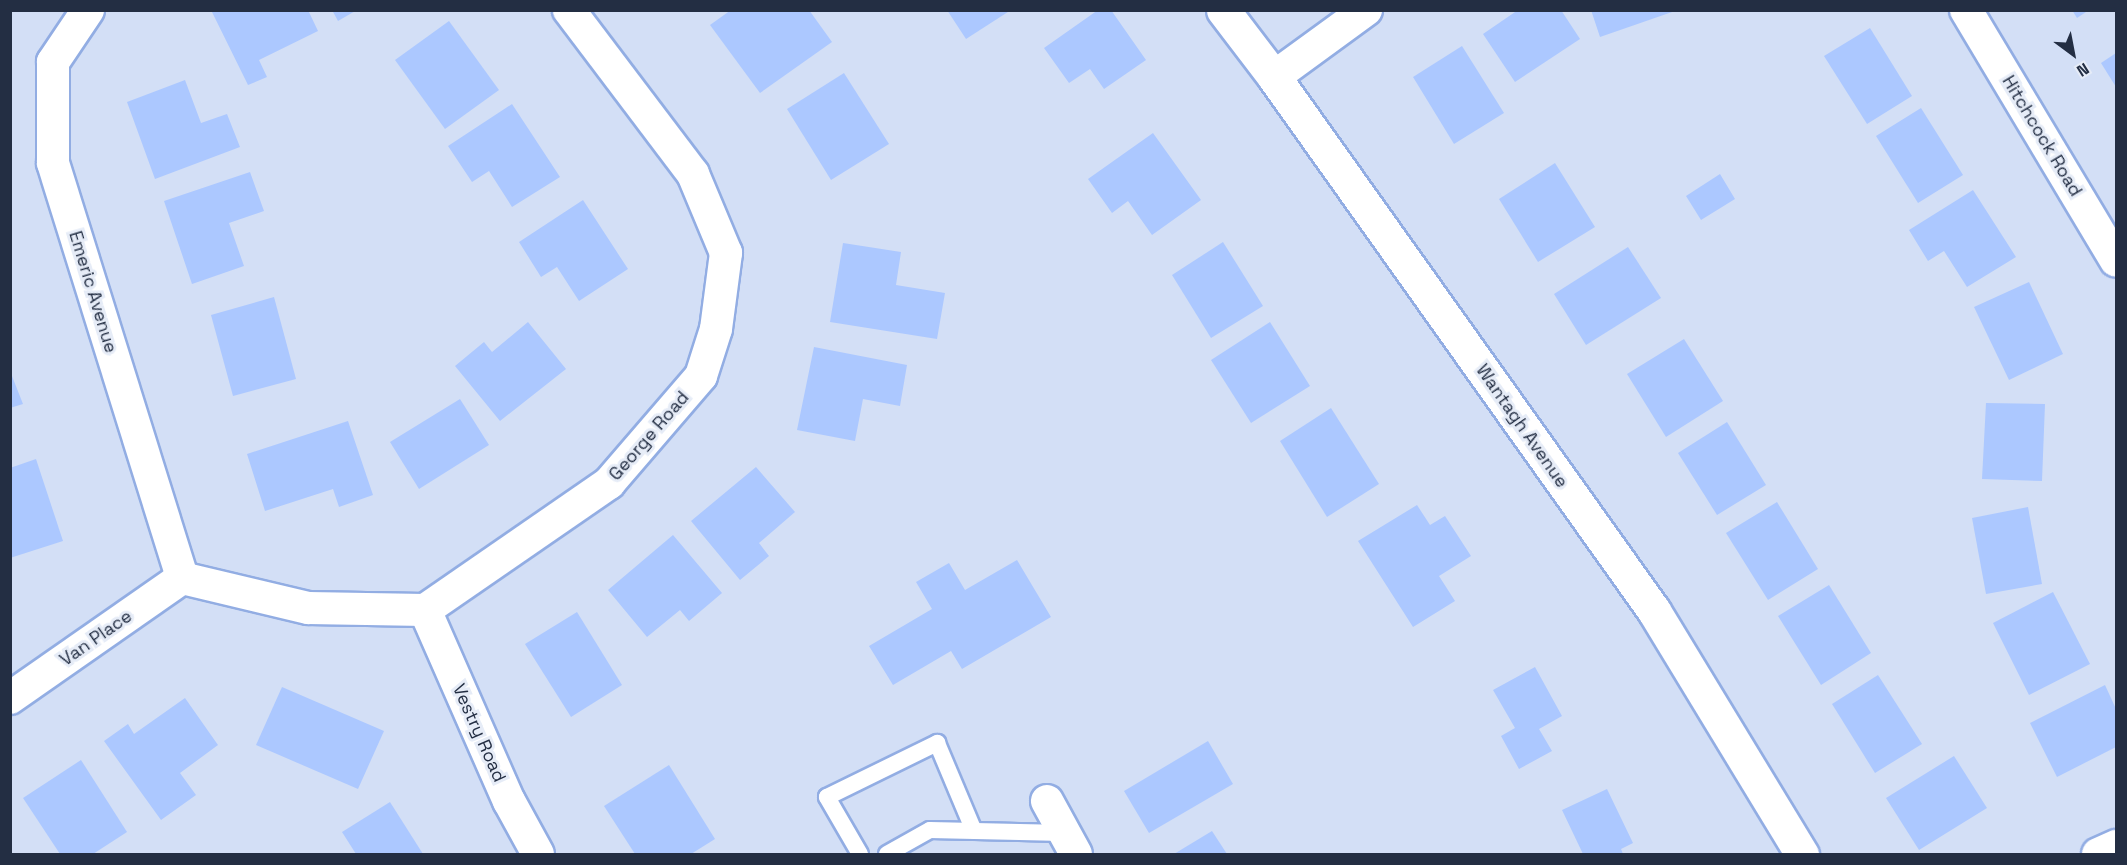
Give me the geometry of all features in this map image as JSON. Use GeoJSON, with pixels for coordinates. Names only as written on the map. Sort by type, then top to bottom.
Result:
{"type":"FeatureCollection","features":[{"type":"Feature","properties":{"kind":"main road","name":"Wantagh Avenue"},"geometry":{"type":"LineString","coordinates":[[1223,10],[1274,77],[1654,611],[1802,855]]}},
{"type":"Feature","properties":{"kind":"street","name":"Emeric Avenue"},"geometry":{"type":"LineString","coordinates":[[88,10],[53,62],[53,163],[182,578]]}},
{"type":"Feature","properties":{"kind":"street","name":"George Road"},"geometry":{"type":"LineString","coordinates":[[424,610],[609,483],[701,376],[716,329],[726,253],[693,174],[569,10]]}},
{"type":"Feature","properties":{"kind":"street"},"geometry":{"type":"LineString","coordinates":[[1274,77],[1366,10]]}},
{"type":"Feature","properties":{"kind":"street","name":"Hitchcock Road"},"geometry":{"type":"LineString","coordinates":[[1966,10],[2113,247]]}},
{"type":"Feature","properties":{"kind":"street"},"geometry":{"type":"LineString","coordinates":[[182,578],[308,608],[424,610]]}},
{"type":"Feature","properties":{"kind":"street","name":"Van Place"},"geometry":{"type":"LineString","coordinates":[[10,698],[182,578]]}},
{"type":"Feature","properties":{"kind":"street","name":"Vestry Road"},"geometry":{"type":"LineString","coordinates":[[424,610],[509,801],[538,855]]}},
{"type":"Feature","properties":{"kind":"street"},"geometry":{"type":"LineString","coordinates":[[1047,801],[1070,844]]}},
{"type":"Feature","properties":{"kind":"street"},"geometry":{"type":"LineString","coordinates":[[2098,855],[2116,846]]}},
{"type":"Feature","properties":{"kind":"lane"},"geometry":{"type":"LineString","coordinates":[[860,855],[827,797],[937,742],[974,831]]}},
{"type":"Feature","properties":{"kind":"lane"},"geometry":{"type":"LineString","coordinates":[[887,855],[930,830],[974,831],[1070,844]]}},
{"type":"Feature","properties":{"kind":"building"},"geometry":{"type":"Polygon","coordinates":[[[211,10],[308,10],[318,31],[259,60],[267,77],[248,85],[211,10]]]}},
{"type":"Feature","properties":{"kind":"building"},"geometry":{"type":"Polygon","coordinates":[[[332,10],[357,10],[338,21],[332,10]]]}},
{"type":"Feature","properties":{"kind":"building"},"geometry":{"type":"Polygon","coordinates":[[[731,10],[809,10],[832,42],[760,93],[710,25],[731,10]]]}},
{"type":"Feature","properties":{"kind":"building"},"geometry":{"type":"Polygon","coordinates":[[[947,10],[1011,10],[966,39],[947,10]]]}},
{"type":"Feature","properties":{"kind":"building"},"geometry":{"type":"Polygon","coordinates":[[[1098,10],[1111,10],[1146,60],[1104,89],[1090,69],[1069,83],[1044,48],[1098,10]]]}},
{"type":"Feature","properties":{"kind":"building"},"geometry":{"type":"Polygon","coordinates":[[[1518,10],[1561,10],[1580,39],[1515,82],[1483,34],[1518,10]]]}},
{"type":"Feature","properties":{"kind":"building"},"geometry":{"type":"Polygon","coordinates":[[[1591,10],[1675,10],[1675,11],[1600,37],[1591,10]]]}},
{"type":"Feature","properties":{"kind":"building"},"geometry":{"type":"Polygon","coordinates":[[[2072,10],[2089,10],[2077,18],[2072,10]]]}},
{"type":"Feature","properties":{"kind":"building"},"geometry":{"type":"Polygon","coordinates":[[[449,21],[499,90],[445,129],[395,60],[449,21]]]}},
{"type":"Feature","properties":{"kind":"building"},"geometry":{"type":"Polygon","coordinates":[[[1870,28],[1912,96],[1867,124],[1824,56],[1870,28]]]}},
{"type":"Feature","properties":{"kind":"building"},"geometry":{"type":"Polygon","coordinates":[[[1462,46],[1504,113],[1454,144],[1413,77],[1462,46]]]}},
{"type":"Feature","properties":{"kind":"building"},"geometry":{"type":"Polygon","coordinates":[[[2116,53],[2116,87],[2101,63],[2116,53]]]}},
{"type":"Feature","properties":{"kind":"building"},"geometry":{"type":"Polygon","coordinates":[[[844,73],[889,144],[831,180],[787,109],[844,73]]]}},
{"type":"Feature","properties":{"kind":"building"},"geometry":{"type":"Polygon","coordinates":[[[185,80],[201,123],[227,114],[240,147],[155,179],[127,102],[185,80]]]}},
{"type":"Feature","properties":{"kind":"building"},"geometry":{"type":"Polygon","coordinates":[[[512,104],[560,177],[512,207],[489,171],[472,182],[448,146],[512,104]]]}},
{"type":"Feature","properties":{"kind":"building"},"geometry":{"type":"Polygon","coordinates":[[[1921,108],[1963,175],[1918,203],[1876,136],[1921,108]]]}},
{"type":"Feature","properties":{"kind":"building"},"geometry":{"type":"Polygon","coordinates":[[[1153,133],[1201,200],[1152,235],[1128,201],[1112,213],[1088,179],[1153,133]]]}},
{"type":"Feature","properties":{"kind":"building"},"geometry":{"type":"Polygon","coordinates":[[[1555,163],[1595,227],[1538,262],[1499,199],[1555,163]]]}},
{"type":"Feature","properties":{"kind":"building"},"geometry":{"type":"Polygon","coordinates":[[[250,172],[264,211],[229,223],[244,266],[192,284],[164,201],[250,172]]]}},
{"type":"Feature","properties":{"kind":"building"},"geometry":{"type":"Polygon","coordinates":[[[1720,174],[1735,199],[1701,220],[1686,196],[1720,174]]]}},
{"type":"Feature","properties":{"kind":"building"},"geometry":{"type":"Polygon","coordinates":[[[1973,190],[2016,257],[1967,287],[1944,251],[1928,261],[1909,230],[1973,190]]]}},
{"type":"Feature","properties":{"kind":"building"},"geometry":{"type":"Polygon","coordinates":[[[583,200],[628,269],[579,301],[557,267],[541,277],[519,242],[583,200]]]}},
{"type":"Feature","properties":{"kind":"building"},"geometry":{"type":"Polygon","coordinates":[[[1223,242],[1263,306],[1211,338],[1172,275],[1223,242]]]}},
{"type":"Feature","properties":{"kind":"building"},"geometry":{"type":"Polygon","coordinates":[[[843,243],[901,252],[896,285],[945,293],[937,339],[830,322],[843,243]]]}},
{"type":"Feature","properties":{"kind":"building"},"geometry":{"type":"Polygon","coordinates":[[[1628,247],[1661,298],[1586,345],[1554,294],[1628,247]]]}},
{"type":"Feature","properties":{"kind":"building"},"geometry":{"type":"Polygon","coordinates":[[[2029,282],[2063,354],[2009,380],[1974,307],[2029,282]]]}},
{"type":"Feature","properties":{"kind":"building"},"geometry":{"type":"Polygon","coordinates":[[[274,297],[296,379],[233,396],[211,315],[274,297]]]}},
{"type":"Feature","properties":{"kind":"building"},"geometry":{"type":"Polygon","coordinates":[[[528,322],[566,369],[500,421],[455,366],[484,342],[492,352],[528,322]]]}},
{"type":"Feature","properties":{"kind":"building"},"geometry":{"type":"Polygon","coordinates":[[[1270,322],[1310,386],[1251,423],[1211,360],[1270,322]]]}},
{"type":"Feature","properties":{"kind":"building"},"geometry":{"type":"Polygon","coordinates":[[[1684,339],[1723,401],[1666,437],[1627,374],[1684,339]]]}},
{"type":"Feature","properties":{"kind":"building"},"geometry":{"type":"Polygon","coordinates":[[[814,347],[907,365],[900,406],[863,399],[855,441],[797,430],[814,347]]]}},
{"type":"Feature","properties":{"kind":"building"},"geometry":{"type":"Polygon","coordinates":[[[10,371],[23,404],[10,408],[10,371]]]}},
{"type":"Feature","properties":{"kind":"building"},"geometry":{"type":"Polygon","coordinates":[[[460,399],[489,445],[419,489],[390,442],[460,399]]]}},
{"type":"Feature","properties":{"kind":"building"},"geometry":{"type":"Polygon","coordinates":[[[1986,403],[2045,404],[2042,481],[1982,479],[1986,403]]]}},
{"type":"Feature","properties":{"kind":"building"},"geometry":{"type":"Polygon","coordinates":[[[1331,408],[1379,484],[1327,517],[1280,441],[1331,408]]]}},
{"type":"Feature","properties":{"kind":"building"},"geometry":{"type":"Polygon","coordinates":[[[348,421],[373,495],[339,507],[333,489],[265,511],[247,454],[348,421]]]}},
{"type":"Feature","properties":{"kind":"building"},"geometry":{"type":"Polygon","coordinates":[[[1727,422],[1766,485],[1717,515],[1678,453],[1727,422]]]}},
{"type":"Feature","properties":{"kind":"building"},"geometry":{"type":"Polygon","coordinates":[[[36,459],[63,541],[10,558],[10,468],[36,459]]]}},
{"type":"Feature","properties":{"kind":"building"},"geometry":{"type":"Polygon","coordinates":[[[756,467],[795,512],[759,543],[769,556],[740,580],[691,521],[756,467]]]}},
{"type":"Feature","properties":{"kind":"building"},"geometry":{"type":"Polygon","coordinates":[[[1777,502],[1818,569],[1768,600],[1726,533],[1777,502]]]}},
{"type":"Feature","properties":{"kind":"building"},"geometry":{"type":"Polygon","coordinates":[[[1417,505],[1430,525],[1445,516],[1471,556],[1439,576],[1455,601],[1413,627],[1358,541],[1417,505]]]}},
{"type":"Feature","properties":{"kind":"building"},"geometry":{"type":"Polygon","coordinates":[[[2028,507],[2042,584],[1986,594],[1972,518],[2028,507]]]}},
{"type":"Feature","properties":{"kind":"building"},"geometry":{"type":"Polygon","coordinates":[[[673,535],[722,593],[689,621],[680,610],[647,637],[608,590],[673,535]]]}},
{"type":"Feature","properties":{"kind":"building"},"geometry":{"type":"Polygon","coordinates":[[[1017,560],[1051,617],[962,669],[951,651],[893,685],[869,646],[932,609],[916,582],[949,563],[965,590],[1017,560]]]}},
{"type":"Feature","properties":{"kind":"building"},"geometry":{"type":"Polygon","coordinates":[[[1829,585],[1871,653],[1821,685],[1778,616],[1829,585]]]}},
{"type":"Feature","properties":{"kind":"building"},"geometry":{"type":"Polygon","coordinates":[[[2053,592],[2090,664],[2029,695],[1993,623],[2053,592]]]}},
{"type":"Feature","properties":{"kind":"building"},"geometry":{"type":"Polygon","coordinates":[[[577,612],[622,685],[571,717],[525,644],[577,612]]]}},
{"type":"Feature","properties":{"kind":"building"},"geometry":{"type":"Polygon","coordinates":[[[1535,667],[1562,716],[1539,729],[1552,751],[1519,769],[1501,736],[1515,728],[1493,690],[1535,667]]]}},
{"type":"Feature","properties":{"kind":"building"},"geometry":{"type":"Polygon","coordinates":[[[1878,675],[1922,744],[1875,773],[1832,704],[1878,675]]]}},
{"type":"Feature","properties":{"kind":"building"},"geometry":{"type":"Polygon","coordinates":[[[2105,685],[2116,709],[2116,747],[2057,777],[2030,723],[2105,685]]]}},
{"type":"Feature","properties":{"kind":"building"},"geometry":{"type":"Polygon","coordinates":[[[282,687],[384,731],[358,789],[256,745],[282,687]]]}},
{"type":"Feature","properties":{"kind":"building"},"geometry":{"type":"Polygon","coordinates":[[[185,698],[218,745],[180,773],[196,795],[161,820],[104,741],[128,724],[134,734],[185,698]]]}},
{"type":"Feature","properties":{"kind":"building"},"geometry":{"type":"Polygon","coordinates":[[[1208,741],[1233,784],[1149,833],[1124,791],[1208,741]]]}},
{"type":"Feature","properties":{"kind":"building"},"geometry":{"type":"Polygon","coordinates":[[[1954,756],[1987,808],[1919,850],[1886,798],[1954,756]]]}},
{"type":"Feature","properties":{"kind":"building"},"geometry":{"type":"Polygon","coordinates":[[[81,760],[127,832],[93,854],[60,854],[23,798],[81,760]]]}},
{"type":"Feature","properties":{"kind":"building"},"geometry":{"type":"Polygon","coordinates":[[[669,765],[715,839],[691,854],[635,854],[604,806],[669,765]]]}},
{"type":"Feature","properties":{"kind":"building"},"geometry":{"type":"Polygon","coordinates":[[[1607,789],[1633,843],[1621,849],[1623,854],[1583,854],[1562,810],[1607,789]]]}},
{"type":"Feature","properties":{"kind":"building"},"geometry":{"type":"Polygon","coordinates":[[[390,802],[423,854],[356,854],[342,832],[390,802]]]}},
{"type":"Feature","properties":{"kind":"building"},"geometry":{"type":"Polygon","coordinates":[[[1212,831],[1227,854],[1174,854],[1212,831]]]}}]}
